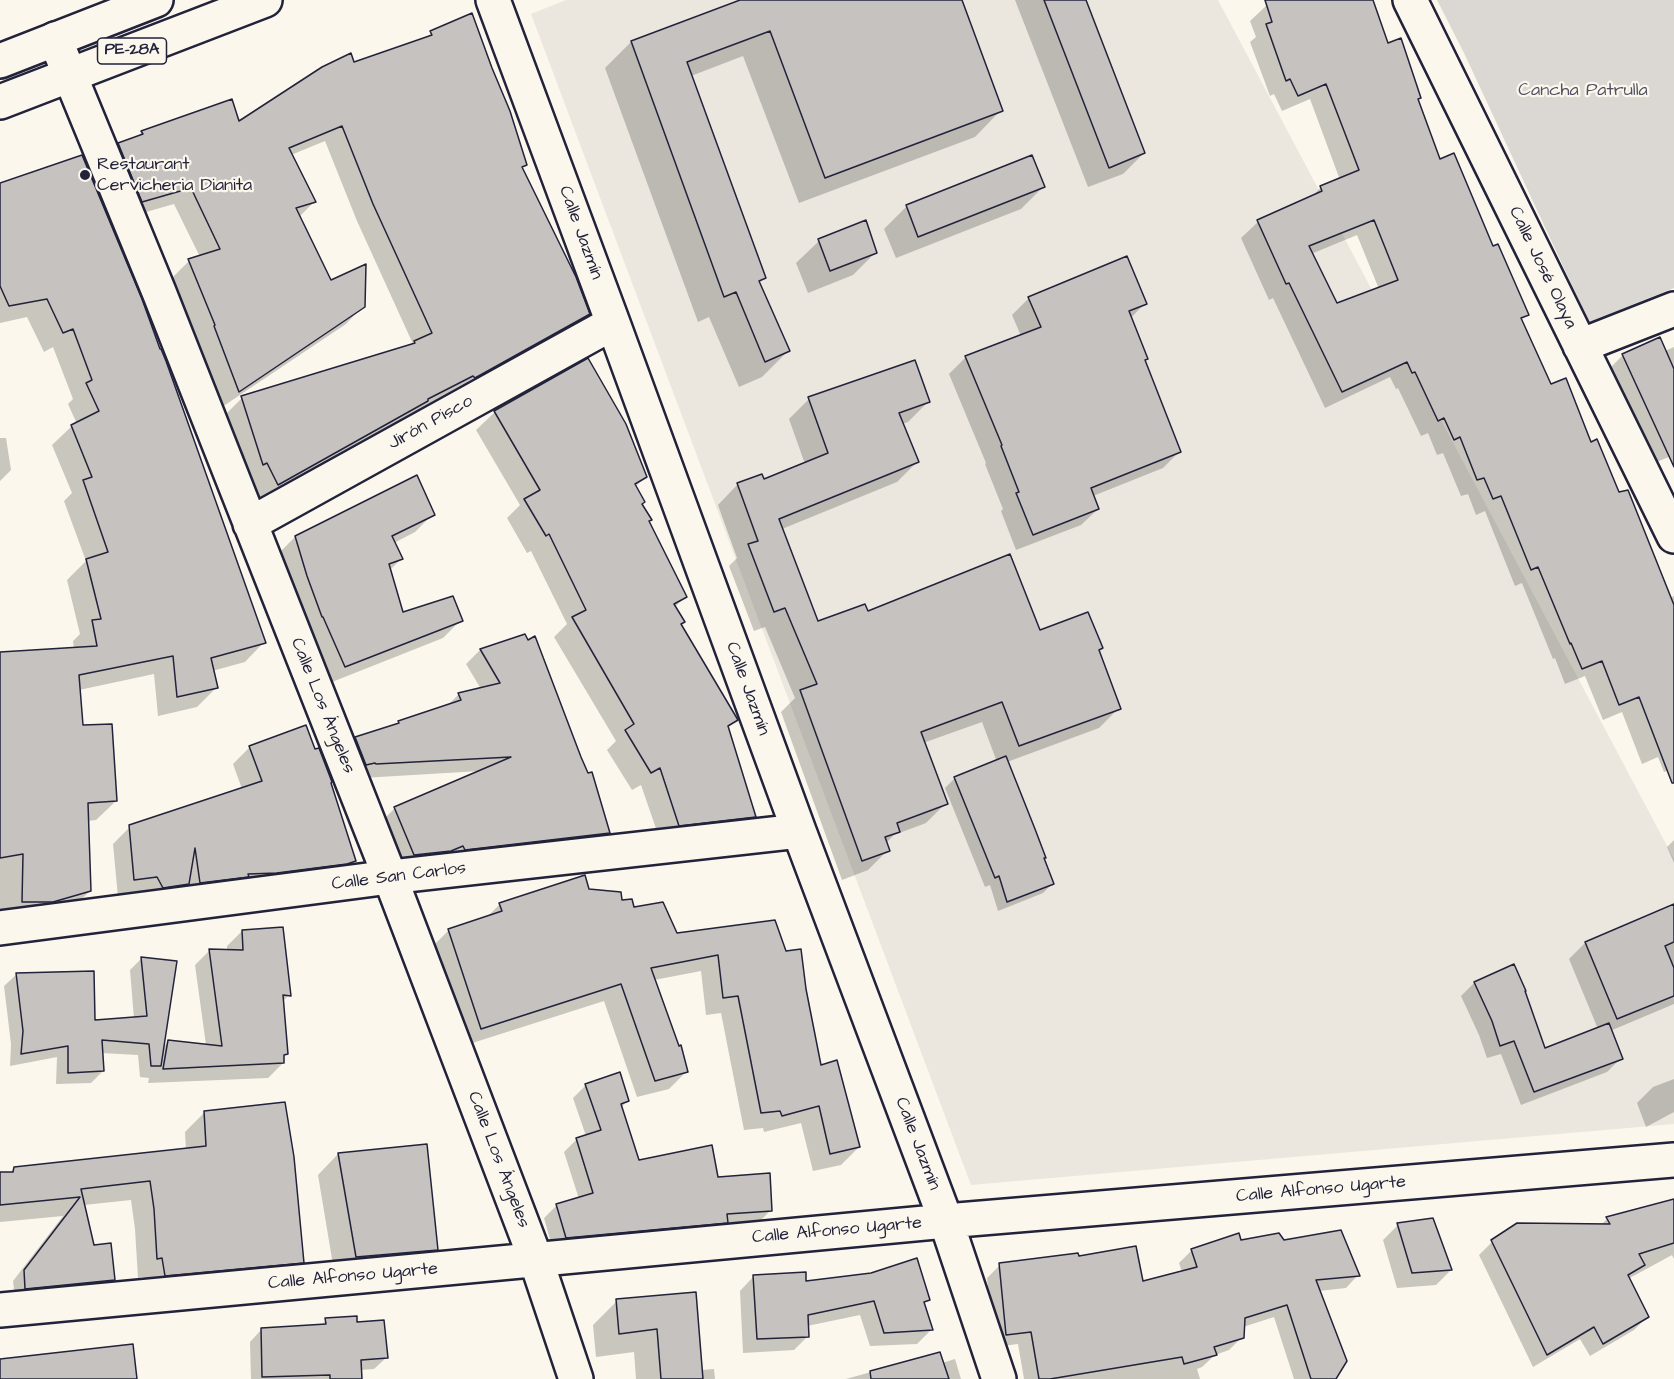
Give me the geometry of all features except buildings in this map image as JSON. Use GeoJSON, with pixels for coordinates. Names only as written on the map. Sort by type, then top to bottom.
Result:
{"type":"FeatureCollection","features":[{"type":"Feature","properties":{"kind":"main road","name":"PE-28A"},"geometry":{"type":"LineString","coordinates":[[0,61],[156,0]]}},
{"type":"Feature","properties":{"kind":"main road","name":"PE-28A"},"geometry":{"type":"LineString","coordinates":[[0,102],[265,0]]}},
{"type":"Feature","properties":{"kind":"main road","name":"Calle Jazmín"},"geometry":{"type":"LineString","coordinates":[[493,0],[799,831],[946,1221],[999,1379]]}},
{"type":"Feature","properties":{"kind":"main road","name":"Calle José Olaya"},"geometry":{"type":"LineString","coordinates":[[1410,0],[1674,536]]}},
{"type":"Feature","properties":{"kind":"main road","name":"Calle Los Ángeles"},"geometry":{"type":"LineString","coordinates":[[55,39],[159,292],[390,877],[536,1260],[576,1379]]}},
{"type":"Feature","properties":{"kind":"main road"},"geometry":{"type":"LineString","coordinates":[[1580,346],[1674,309]]}},
{"type":"Feature","properties":{"kind":"main road","name":"Jirón Pisco"},"geometry":{"type":"LineString","coordinates":[[250,524],[613,323]]}},
{"type":"Feature","properties":{"kind":"main road","name":"Calle San Carlos"},"geometry":{"type":"LineString","coordinates":[[0,928],[390,877],[799,831]]}},
{"type":"Feature","properties":{"kind":"main road","name":"Calle Alfonso Ugarte"},"geometry":{"type":"LineString","coordinates":[[0,1310],[946,1221],[1674,1160]]}},
{"type":"Feature","properties":{"kind":"shaded area"},"geometry":{"type":"Polygon","coordinates":[[[566,0],[1218,0],[1674,859],[1674,1124],[971,1185],[531,14],[566,0]]]}},
{"type":"Feature","properties":{"kind":"green space","name":"Cancha Patrulla"},"geometry":{"type":"Polygon","coordinates":[[[1437,0],[1674,0],[1674,288],[1589,322],[1437,0]]]}},
{"type":"Feature","properties":{"kind":"place","name":"Restaurant Cervicheria Dianita"},"geometry":{"type":"Point","coordinates":[85,175]}}]}
